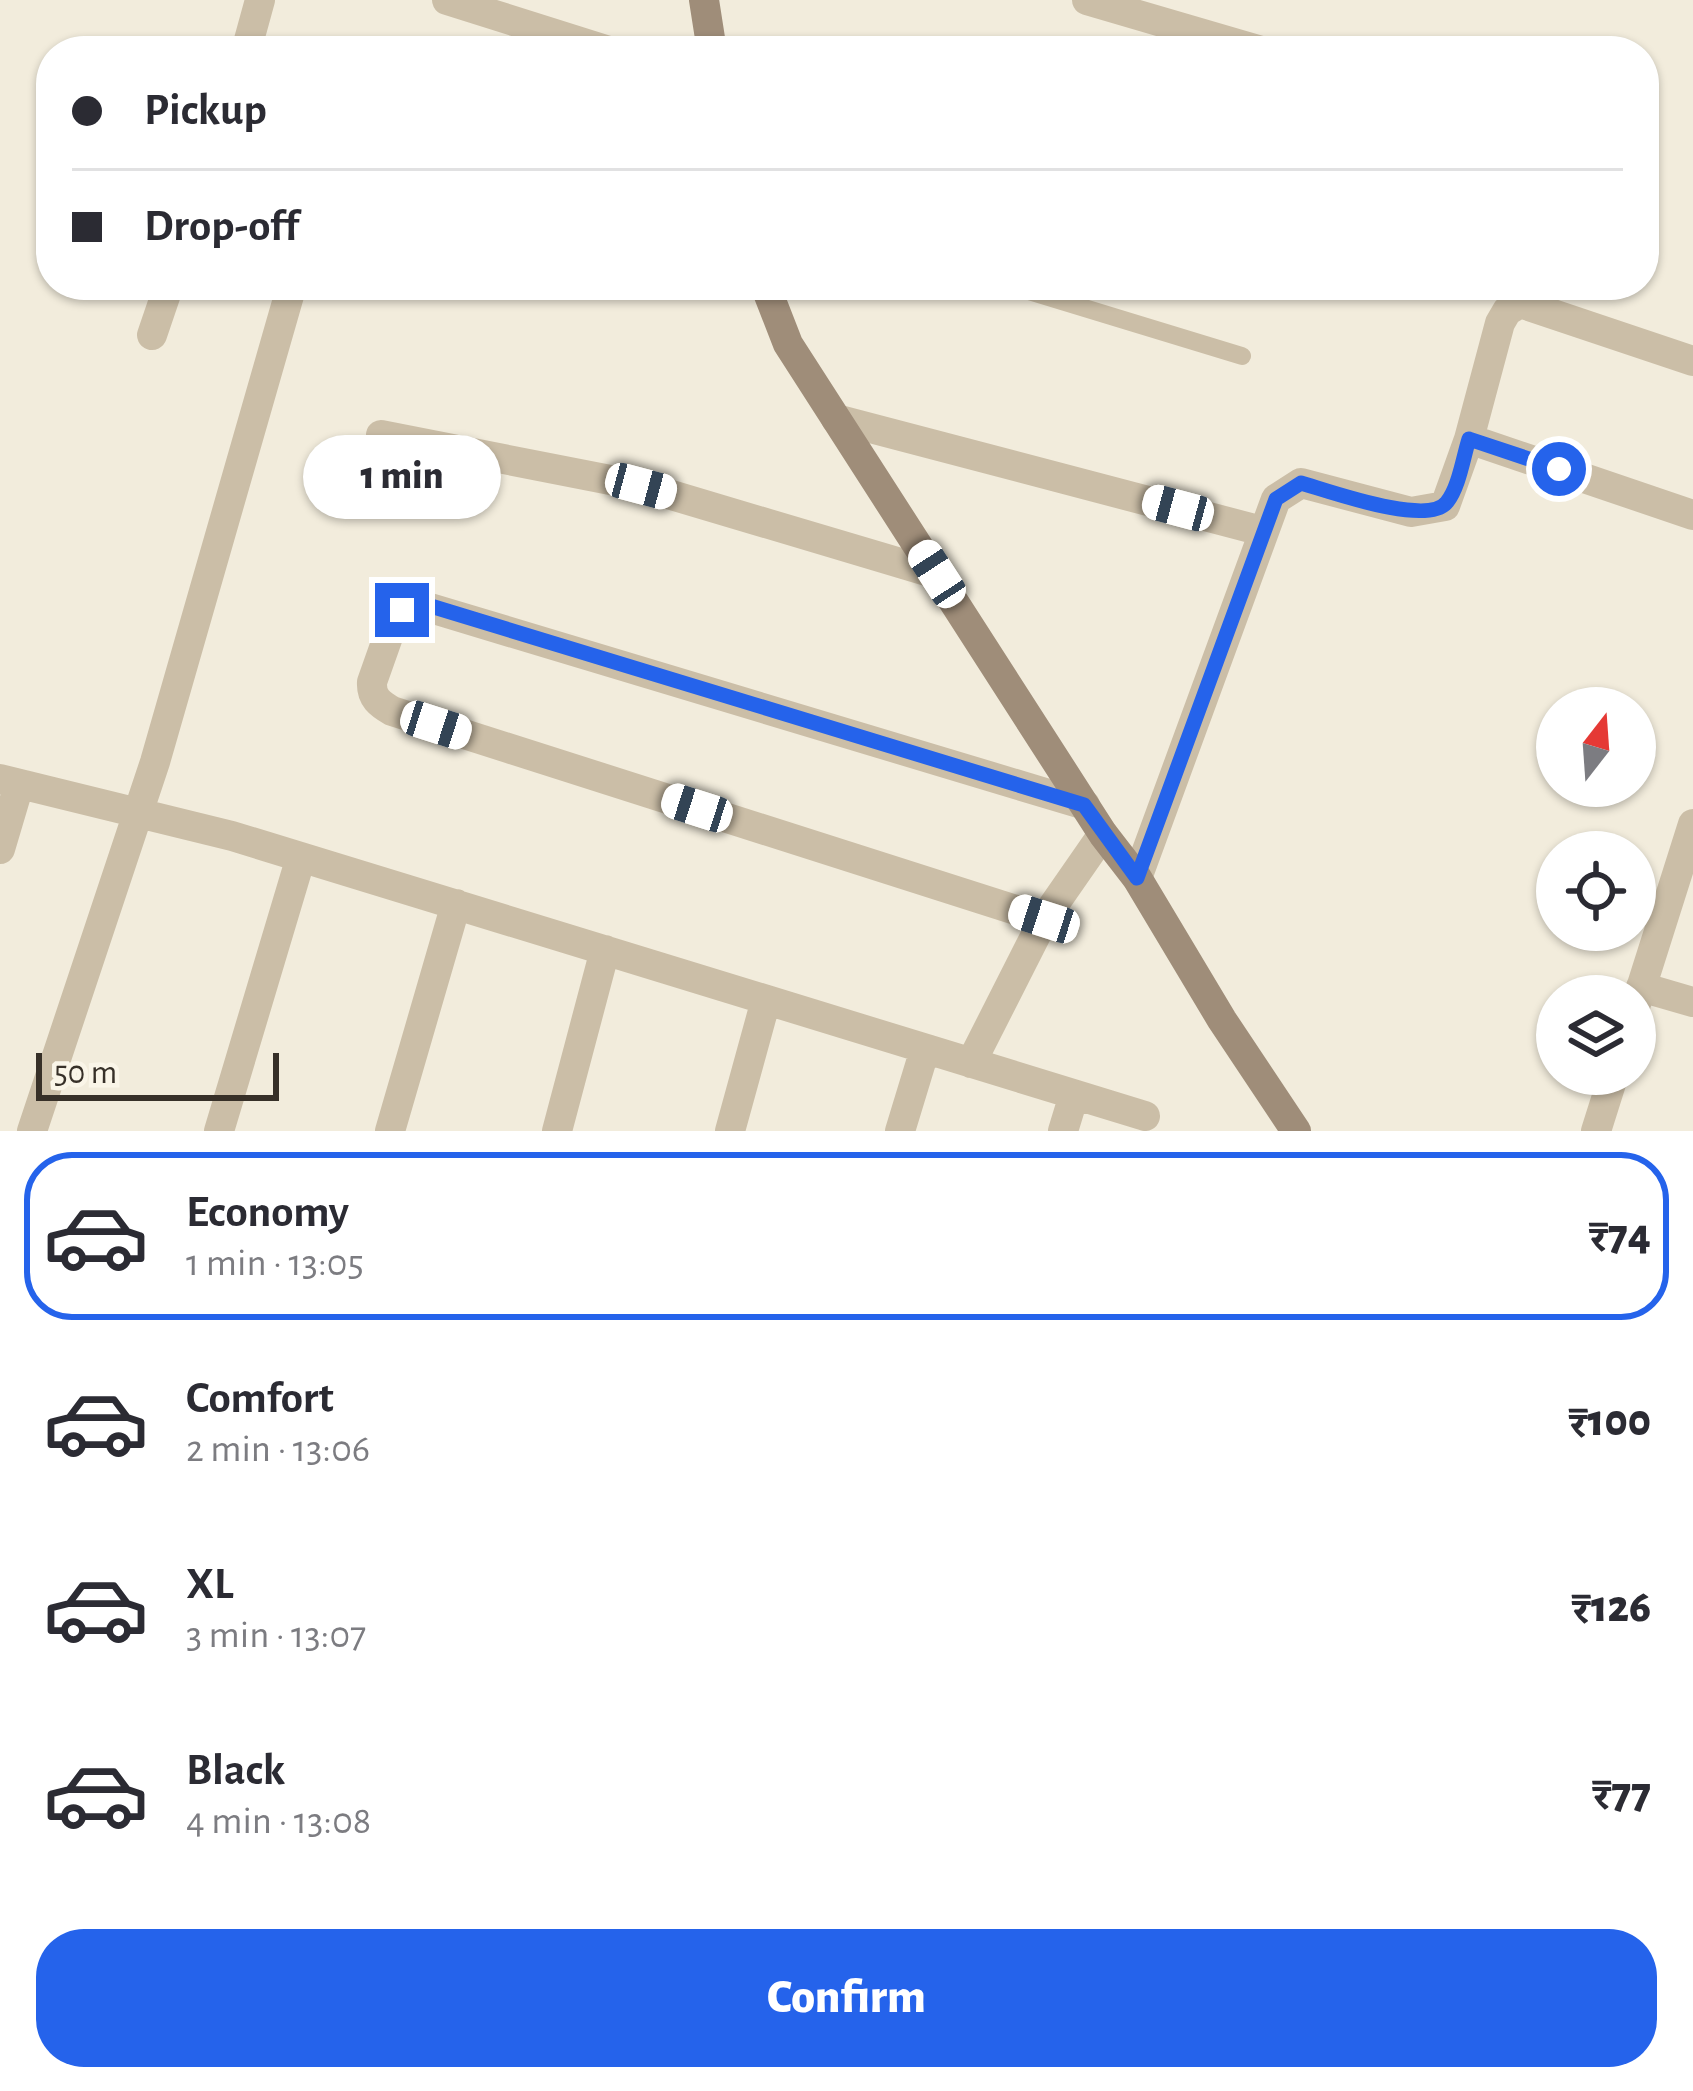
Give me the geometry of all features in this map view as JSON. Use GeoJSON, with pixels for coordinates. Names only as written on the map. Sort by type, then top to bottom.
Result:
{"type":"FeatureCollection","features":[{"type":"Feature","properties":{"kind":"street"},"geometry":{"type":"LineString","coordinates":[[250,36],[260,0]]}},
{"type":"Feature","properties":{"kind":"street"},"geometry":{"type":"LineString","coordinates":[[447,0],[561,36]]}},
{"type":"Feature","properties":{"kind":"street"},"geometry":{"type":"LineString","coordinates":[[704,0],[710,36]]}},
{"type":"Feature","properties":{"kind":"street"},"geometry":{"type":"LineString","coordinates":[[1087,0],[1210,36]]}},
{"type":"Feature","properties":{"kind":"street"},"geometry":{"type":"LineString","coordinates":[[152,334],[164,300]]}},
{"type":"Feature","properties":{"kind":"street"},"geometry":{"type":"LineString","coordinates":[[32,1131],[138,813],[288,300]]}},
{"type":"Feature","properties":{"kind":"street"},"geometry":{"type":"LineString","coordinates":[[771,300],[788,344],[1297,1131]]}},
{"type":"Feature","properties":{"kind":"street"},"geometry":{"type":"LineString","coordinates":[[1137,878],[1276,499],[1301,483],[1411,512],[1433,511],[1450,497],[1500,323],[1520,303],[1693,361]]}},
{"type":"Feature","properties":{"kind":"street"},"geometry":{"type":"LineString","coordinates":[[836,418],[1262,531]]}},
{"type":"Feature","properties":{"kind":"street"},"geometry":{"type":"LineString","coordinates":[[381,435],[641,486],[937,574]]}},
{"type":"Feature","properties":{"kind":"street"},"geometry":{"type":"LineString","coordinates":[[1469,439],[1693,515]]}},
{"type":"Feature","properties":{"kind":"street"},"geometry":{"type":"LineString","coordinates":[[1044,919],[392,711],[378,703],[372,682],[395,617],[417,604],[1084,805]]}},
{"type":"Feature","properties":{"kind":"street"},"geometry":{"type":"LineString","coordinates":[[0,849],[9,782],[301,856],[1144,1116]]}},
{"type":"Feature","properties":{"kind":"street"},"geometry":{"type":"LineString","coordinates":[[1645,975],[1693,824]]}},
{"type":"Feature","properties":{"kind":"street"},"geometry":{"type":"LineString","coordinates":[[971,1063],[1044,919],[1103,834]]}},
{"type":"Feature","properties":{"kind":"street"},"geometry":{"type":"LineString","coordinates":[[219,1131],[301,856]]}},
{"type":"Feature","properties":{"kind":"street"},"geometry":{"type":"LineString","coordinates":[[390,1131],[456,904]]}},
{"type":"Feature","properties":{"kind":"street"},"geometry":{"type":"LineString","coordinates":[[557,1131],[605,950]]}},
{"type":"Feature","properties":{"kind":"street"},"geometry":{"type":"LineString","coordinates":[[1656,999],[1693,1003]]}},
{"type":"Feature","properties":{"kind":"street"},"geometry":{"type":"LineString","coordinates":[[730,1131],[766,1000]]}},
{"type":"Feature","properties":{"kind":"street"},"geometry":{"type":"LineString","coordinates":[[900,1131],[925,1049]]}},
{"type":"Feature","properties":{"kind":"street"},"geometry":{"type":"LineString","coordinates":[[1063,1131],[1074,1095]]}},
{"type":"Feature","properties":{"kind":"street"},"geometry":{"type":"LineString","coordinates":[[1596,1131],[1607,1095]]}},
{"type":"Feature","properties":{"kind":"lane"},"geometry":{"type":"LineString","coordinates":[[1058,300],[1242,356]]}},
{"type":"Feature","properties":{"kind":"route"},"geometry":{"type":"LineString","coordinates":[[402,610],[417,604],[434,607],[1084,805],[1137,878],[1276,499],[1301,483],[1411,512],[1433,511],[1450,497],[1469,439],[1559,469]]}}]}
